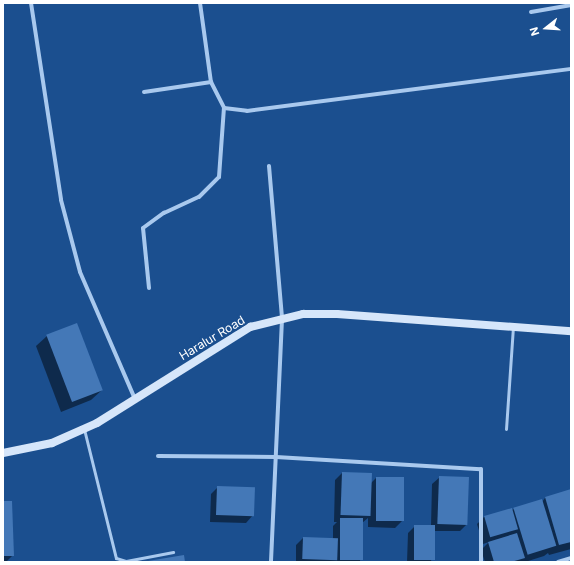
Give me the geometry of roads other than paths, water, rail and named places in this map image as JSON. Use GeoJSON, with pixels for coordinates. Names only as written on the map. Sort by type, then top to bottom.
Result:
{"type":"FeatureCollection","features":[{"type":"Feature","properties":{"kind":"street"},"geometry":{"type":"LineString","coordinates":[[31,3],[61,200],[80,272],[135,399]]}},
{"type":"Feature","properties":{"kind":"street"},"geometry":{"type":"LineString","coordinates":[[149,288],[143,228],[164,213],[199,197],[219,177],[224,108],[211,82],[200,3]]}},
{"type":"Feature","properties":{"kind":"street"},"geometry":{"type":"LineString","coordinates":[[531,12],[571,5]]}},
{"type":"Feature","properties":{"kind":"street"},"geometry":{"type":"LineString","coordinates":[[224,108],[247,111],[571,69]]}},
{"type":"Feature","properties":{"kind":"street"},"geometry":{"type":"LineString","coordinates":[[144,92],[211,82]]}},
{"type":"Feature","properties":{"kind":"street"},"geometry":{"type":"LineString","coordinates":[[268,166],[282,319],[271,562]]}},
{"type":"Feature","properties":{"kind":"street","name":"Haralur Road"},"geometry":{"type":"LineString","coordinates":[[3,452],[52,443],[84,429],[250,327],[303,314],[337,314],[571,331]]}},
{"type":"Feature","properties":{"kind":"street"},"geometry":{"type":"LineString","coordinates":[[158,456],[276,457],[481,469],[481,562]]}},
{"type":"Feature","properties":{"kind":"street"},"geometry":{"type":"LineString","coordinates":[[558,562],[571,558]]}},
{"type":"Feature","properties":{"kind":"lane"},"geometry":{"type":"LineString","coordinates":[[506,429],[513,327]]}},
{"type":"Feature","properties":{"kind":"lane"},"geometry":{"type":"LineString","coordinates":[[84,429],[116,558],[126,561],[173,552]]}}]}
